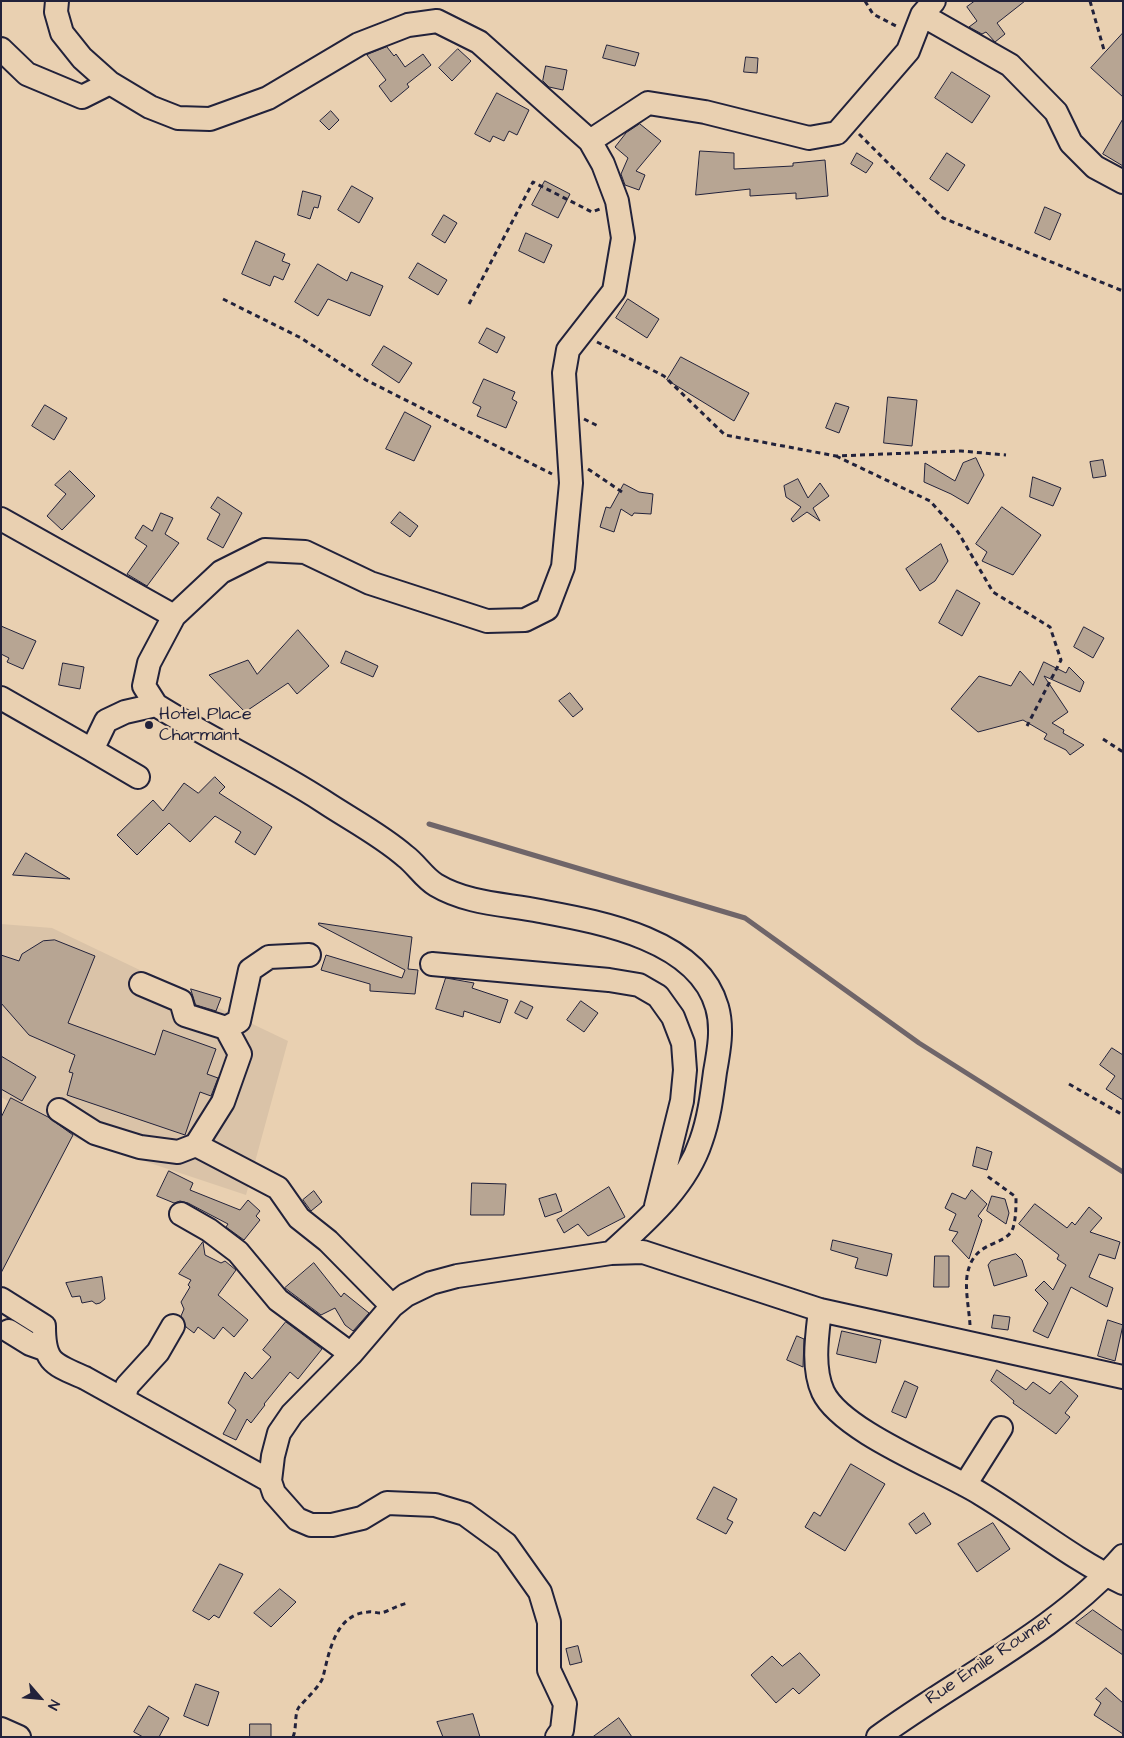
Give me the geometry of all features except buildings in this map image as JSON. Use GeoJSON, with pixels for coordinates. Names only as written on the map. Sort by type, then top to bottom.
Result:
{"type":"FeatureCollection","features":[{"type":"Feature","properties":{"kind":"street"},"geometry":{"type":"LineString","coordinates":[[57,1],[56,12],[62,34],[82,58],[110,83],[150,107],[178,118],[210,118],[268,98],[359,44],[408,24],[437,20],[479,42],[590,141],[603,164],[617,201],[623,238],[614,291],[568,350],[564,373],[571,483],[563,567],[547,609],[525,620],[487,621],[370,583],[306,552],[265,550],[221,572],[174,616],[149,663],[144,686],[156,705],[305,790],[404,854],[435,884],[481,903],[540,911],[638,934],[669,948],[691,966],[708,986],[717,1006],[721,1030],[718,1058],[701,1142],[687,1171],[654,1215],[611,1253]]}},
{"type":"Feature","properties":{"kind":"street"},"geometry":{"type":"LineString","coordinates":[[590,141],[648,103],[705,112],[808,138],[837,133],[908,51],[923,17],[1010,65],[1056,112],[1071,142],[1095,167],[1123,182]]}},
{"type":"Feature","properties":{"kind":"street"},"geometry":{"type":"LineString","coordinates":[[1,49],[26,74],[82,97],[110,83]]}},
{"type":"Feature","properties":{"kind":"street"},"geometry":{"type":"LineString","coordinates":[[1,519],[174,616]]}},
{"type":"Feature","properties":{"kind":"street"},"geometry":{"type":"LineString","coordinates":[[1,698],[138,777]]}},
{"type":"Feature","properties":{"kind":"street"},"geometry":{"type":"LineString","coordinates":[[92,750],[106,721],[125,712],[156,705]]}},
{"type":"Feature","properties":{"kind":"street"},"geometry":{"type":"LineString","coordinates":[[226,1028],[239,1021],[250,970],[269,957],[309,954]]}},
{"type":"Feature","properties":{"kind":"street"},"geometry":{"type":"LineString","coordinates":[[432,964],[609,980],[639,985],[658,996],[673,1017],[682,1043],[685,1070],[682,1101],[654,1215]]}},
{"type":"Feature","properties":{"kind":"street"},"geometry":{"type":"LineString","coordinates":[[59,1110],[96,1132],[140,1147],[178,1152],[196,1145],[223,1102],[240,1054],[226,1028],[186,1015],[181,1001],[141,984]]}},
{"type":"Feature","properties":{"kind":"street"},"geometry":{"type":"LineString","coordinates":[[196,1145],[278,1188],[299,1218],[328,1241],[392,1306]]}},
{"type":"Feature","properties":{"kind":"street"},"geometry":{"type":"LineString","coordinates":[[181,1214],[209,1230],[238,1252],[278,1300],[351,1354]]}},
{"type":"Feature","properties":{"kind":"street"},"geometry":{"type":"LineString","coordinates":[[557,1737],[562,1730],[565,1704],[549,1670],[550,1622],[540,1592],[506,1544],[465,1514],[435,1505],[387,1503],[362,1518],[332,1525],[311,1525],[297,1518],[274,1492],[270,1481],[273,1456],[279,1433],[292,1414],[351,1354],[392,1306],[406,1295],[431,1283],[457,1276],[611,1253],[643,1252],[820,1310],[1123,1377]]}},
{"type":"Feature","properties":{"kind":"street"},"geometry":{"type":"LineString","coordinates":[[1,1299],[44,1326],[44,1349]]}},
{"type":"Feature","properties":{"kind":"street"},"geometry":{"type":"LineString","coordinates":[[820,1310],[817,1368],[823,1392],[836,1410],[888,1446],[965,1485],[1114,1579]]}},
{"type":"Feature","properties":{"kind":"street"},"geometry":{"type":"LineString","coordinates":[[124,1399],[127,1386],[158,1352],[173,1326]]}},
{"type":"Feature","properties":{"kind":"street"},"geometry":{"type":"LineString","coordinates":[[9,1331],[30,1344],[44,1349],[56,1365],[124,1399],[270,1481]]}},
{"type":"Feature","properties":{"kind":"street"},"geometry":{"type":"LineString","coordinates":[[965,1485],[1001,1428]]}},
{"type":"Feature","properties":{"kind":"street","name":"Rue Émile Roumer"},"geometry":{"type":"LineString","coordinates":[[878,1737],[921,1705],[1030,1636],[1114,1579],[1123,1556]]}},
{"type":"Feature","properties":{"kind":"street"},"geometry":{"type":"LineString","coordinates":[[1,1729],[19,1737]]}},
{"type":"Feature","properties":{"kind":"path"},"geometry":{"type":"LineString","coordinates":[[864,1],[873,14],[923,17]]}},
{"type":"Feature","properties":{"kind":"path"},"geometry":{"type":"LineString","coordinates":[[1090,1],[1104,50]]}},
{"type":"Feature","properties":{"kind":"path"},"geometry":{"type":"LineString","coordinates":[[846,121],[943,218],[1123,291]]}},
{"type":"Feature","properties":{"kind":"path"},"geometry":{"type":"LineString","coordinates":[[468,304],[533,182],[592,212],[617,201]]}},
{"type":"Feature","properties":{"kind":"path"},"geometry":{"type":"LineString","coordinates":[[223,299],[301,338],[366,380],[571,483]]}},
{"type":"Feature","properties":{"kind":"path"},"geometry":{"type":"LineString","coordinates":[[581,334],[664,376],[725,435],[836,456],[961,451],[1006,455]]}},
{"type":"Feature","properties":{"kind":"path"},"geometry":{"type":"LineString","coordinates":[[569,456],[624,494]]}},
{"type":"Feature","properties":{"kind":"path"},"geometry":{"type":"LineString","coordinates":[[836,456],[930,500],[958,532],[993,592],[1050,627],[1060,660],[1027,726]]}},
{"type":"Feature","properties":{"kind":"path"},"geometry":{"type":"LineString","coordinates":[[1103,739],[1123,752]]}},
{"type":"Feature","properties":{"kind":"path"},"geometry":{"type":"LineString","coordinates":[[1069,1084],[1123,1115]]}},
{"type":"Feature","properties":{"kind":"path"},"geometry":{"type":"LineString","coordinates":[[970,1343],[968,1272],[973,1257],[985,1246],[1004,1239],[1012,1230],[1015,1214],[1016,1197],[987,1176]]}},
{"type":"Feature","properties":{"kind":"path"},"geometry":{"type":"LineString","coordinates":[[293,1737],[298,1708],[308,1700],[312,1690],[323,1679],[331,1644],[339,1630],[351,1619],[367,1612],[381,1613],[396,1605],[408,1603]]}},
{"type":"Feature","properties":{"kind":"shaded area"},"geometry":{"type":"Polygon","coordinates":[[[1,924],[52,928],[288,1041],[246,1195],[63,1134],[1,1097],[1,924]]]}},
{"type":"Feature","properties":{"kind":"waterway"},"geometry":{"type":"LineString","coordinates":[[429,824],[745,918],[919,1043],[1123,1172]]}},
{"type":"Feature","properties":{"kind":"place","name":"Hotel Place Charmant"},"geometry":{"type":"Point","coordinates":[149,725]}}]}
